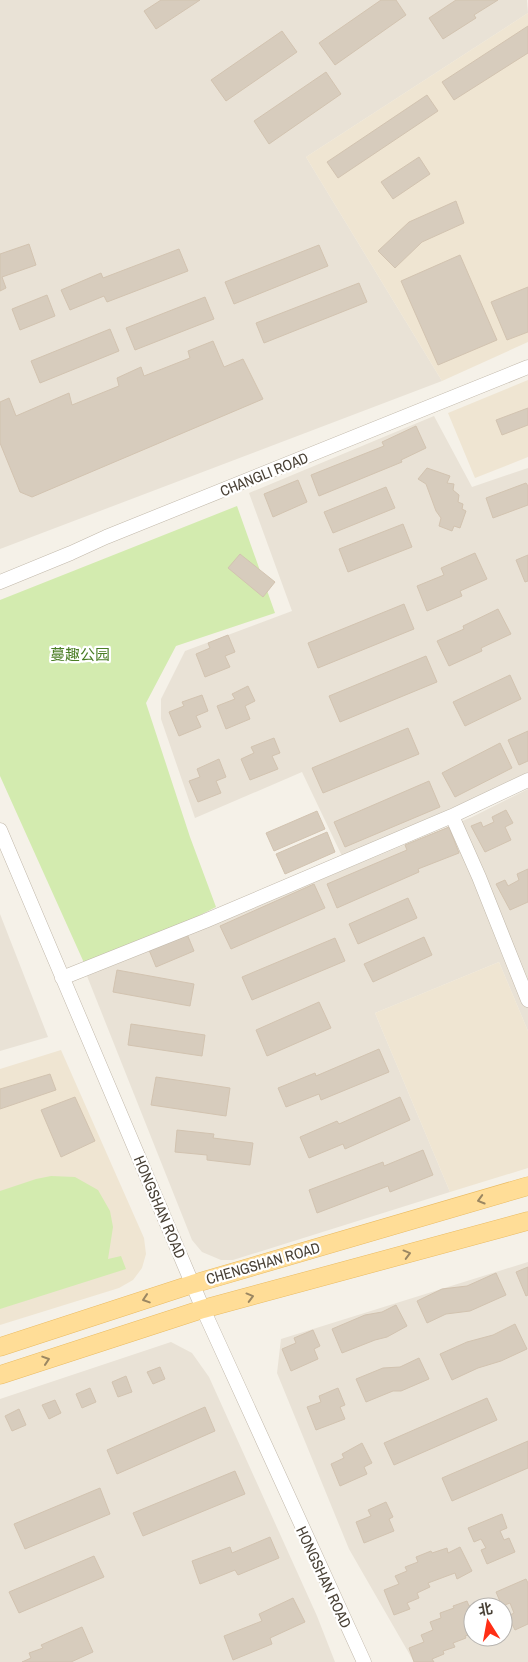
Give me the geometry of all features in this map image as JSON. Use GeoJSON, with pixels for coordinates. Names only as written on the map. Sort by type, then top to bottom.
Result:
{"type":"FeatureCollection","features":[{"type":"Feature","properties":{"kind":"main road","name":"CHENGSHAN ROAD"},"geometry":{"type":"LineString","coordinates":[[0,1347],[193,1284],[528,1186]]}},
{"type":"Feature","properties":{"kind":"main road","name":"CHENGSHAN ROAD"},"geometry":{"type":"LineString","coordinates":[[0,1375],[204,1309],[528,1221]]}},
{"type":"Feature","properties":{"kind":"street","name":"CHANGLI ROAD"},"geometry":{"type":"LineString","coordinates":[[0,582],[71,553],[106,536],[528,367]]}},
{"type":"Feature","properties":{"kind":"street"},"geometry":{"type":"LineString","coordinates":[[62,978],[205,921],[452,816],[528,780]]}},
{"type":"Feature","properties":{"kind":"street"},"geometry":{"type":"LineString","coordinates":[[452,816],[479,877],[528,1000]]}},
{"type":"Feature","properties":{"kind":"street","name":"HONGSHAN ROAD"},"geometry":{"type":"LineString","coordinates":[[0,830],[193,1284],[364,1662]]}},
{"type":"Feature","properties":{"kind":"shaded area"},"geometry":{"type":"Polygon","coordinates":[[[0,0],[527,0],[528,13],[306,157],[442,381],[0,549],[0,0]]]}},
{"type":"Feature","properties":{"kind":"shaded area"},"geometry":{"type":"Polygon","coordinates":[[[528,13],[528,342],[442,381],[306,157],[528,13]]]}},
{"type":"Feature","properties":{"kind":"shaded area"},"geometry":{"type":"Polygon","coordinates":[[[528,380],[528,457],[475,478],[448,413],[528,380]]]}},
{"type":"Feature","properties":{"kind":"shaded area"},"geometry":{"type":"Polygon","coordinates":[[[434,416],[472,487],[528,468],[528,772],[481,795],[342,856],[302,772],[195,818],[161,719],[161,699],[185,651],[292,611],[249,493],[434,416]]]}},
{"type":"Feature","properties":{"kind":"shaded area"},"geometry":{"type":"Polygon","coordinates":[[[528,789],[528,1031],[499,962],[375,1013],[450,1192],[233,1260],[221,1260],[202,1252],[192,1240],[87,976],[472,817],[528,789]]]}},
{"type":"Feature","properties":{"kind":"shaded area"},"geometry":{"type":"Polygon","coordinates":[[[0,914],[48,1037],[0,1051],[0,914]]]}},
{"type":"Feature","properties":{"kind":"shaded area"},"geometry":{"type":"Polygon","coordinates":[[[499,962],[528,1031],[528,1168],[450,1192],[375,1013],[499,962]]]}},
{"type":"Feature","properties":{"kind":"shaded area"},"geometry":{"type":"Polygon","coordinates":[[[61,1050],[144,1238],[146,1254],[142,1268],[133,1280],[119,1288],[0,1325],[0,1069],[61,1050]]]}},
{"type":"Feature","properties":{"kind":"shaded area"},"geometry":{"type":"Polygon","coordinates":[[[528,1262],[528,1662],[414,1662],[349,1549],[277,1373],[281,1339],[528,1262]]]}},
{"type":"Feature","properties":{"kind":"shaded area"},"geometry":{"type":"Polygon","coordinates":[[[171,1342],[192,1353],[209,1377],[317,1616],[335,1662],[0,1662],[0,1399],[171,1342]]]}},
{"type":"Feature","properties":{"kind":"green space","name":"蔓趣公园"},"geometry":{"type":"Polygon","coordinates":[[[237,506],[275,613],[176,646],[146,703],[190,837],[216,907],[135,948],[85,965],[0,776],[0,600],[237,506]]]}},
{"type":"Feature","properties":{"kind":"green space"},"geometry":{"type":"Polygon","coordinates":[[[51,1176],[75,1177],[98,1190],[110,1211],[113,1227],[108,1259],[121,1256],[126,1269],[0,1309],[0,1191],[51,1176]]]}},
{"type":"Feature","properties":{"kind":"building"},"geometry":{"type":"Polygon","coordinates":[[[161,0],[200,0],[156,29],[144,11],[161,0]]]}},
{"type":"Feature","properties":{"kind":"building"},"geometry":{"type":"Polygon","coordinates":[[[381,0],[396,0],[406,15],[335,65],[319,43],[381,0]]]}},
{"type":"Feature","properties":{"kind":"building"},"geometry":{"type":"Polygon","coordinates":[[[456,0],[498,0],[474,15],[476,18],[443,39],[429,18],[456,0]]]}},
{"type":"Feature","properties":{"kind":"building"},"geometry":{"type":"Polygon","coordinates":[[[528,26],[528,53],[454,100],[442,82],[528,26]]]}},
{"type":"Feature","properties":{"kind":"building"},"geometry":{"type":"Polygon","coordinates":[[[282,31],[297,52],[226,101],[211,80],[282,31]]]}},
{"type":"Feature","properties":{"kind":"building"},"geometry":{"type":"Polygon","coordinates":[[[326,72],[341,94],[269,144],[254,121],[326,72]]]}},
{"type":"Feature","properties":{"kind":"building"},"geometry":{"type":"Polygon","coordinates":[[[427,95],[438,111],[338,178],[327,162],[427,95]]]}},
{"type":"Feature","properties":{"kind":"building"},"geometry":{"type":"Polygon","coordinates":[[[419,157],[430,174],[393,199],[381,182],[419,157]]]}},
{"type":"Feature","properties":{"kind":"building"},"geometry":{"type":"Polygon","coordinates":[[[456,201],[464,223],[422,242],[395,268],[378,251],[409,222],[456,201]]]}},
{"type":"Feature","properties":{"kind":"building"},"geometry":{"type":"Polygon","coordinates":[[[29,244],[36,265],[2,277],[6,288],[0,291],[0,254],[29,244]]]}},
{"type":"Feature","properties":{"kind":"building"},"geometry":{"type":"Polygon","coordinates":[[[319,245],[328,266],[234,304],[225,282],[319,245]]]}},
{"type":"Feature","properties":{"kind":"building"},"geometry":{"type":"Polygon","coordinates":[[[179,249],[188,271],[107,302],[104,296],[70,310],[61,290],[101,273],[103,278],[179,249]]]}},
{"type":"Feature","properties":{"kind":"building"},"geometry":{"type":"Polygon","coordinates":[[[460,255],[497,340],[438,365],[401,281],[460,255]]]}},
{"type":"Feature","properties":{"kind":"building"},"geometry":{"type":"Polygon","coordinates":[[[359,283],[367,302],[264,343],[256,323],[359,283]]]}},
{"type":"Feature","properties":{"kind":"building"},"geometry":{"type":"Polygon","coordinates":[[[528,287],[528,332],[507,340],[491,302],[528,287]]]}},
{"type":"Feature","properties":{"kind":"building"},"geometry":{"type":"Polygon","coordinates":[[[47,295],[55,316],[20,330],[12,309],[47,295]]]}},
{"type":"Feature","properties":{"kind":"building"},"geometry":{"type":"Polygon","coordinates":[[[205,297],[214,319],[135,350],[126,328],[205,297]]]}},
{"type":"Feature","properties":{"kind":"building"},"geometry":{"type":"Polygon","coordinates":[[[110,329],[119,351],[40,383],[31,361],[110,329]]]}},
{"type":"Feature","properties":{"kind":"building"},"geometry":{"type":"Polygon","coordinates":[[[213,341],[224,367],[243,359],[263,399],[32,497],[20,492],[0,443],[0,402],[9,398],[16,416],[69,393],[72,405],[119,386],[117,378],[141,367],[144,376],[190,358],[188,351],[213,341]]]}},
{"type":"Feature","properties":{"kind":"building"},"geometry":{"type":"Polygon","coordinates":[[[528,408],[528,425],[502,435],[496,420],[528,408]]]}},
{"type":"Feature","properties":{"kind":"building"},"geometry":{"type":"Polygon","coordinates":[[[416,426],[426,448],[401,460],[402,462],[319,496],[311,475],[384,446],[382,442],[416,426]]]}},
{"type":"Feature","properties":{"kind":"building"},"geometry":{"type":"Polygon","coordinates":[[[427,468],[450,476],[447,483],[454,484],[453,490],[459,495],[458,502],[463,504],[462,509],[466,511],[460,528],[454,526],[452,531],[439,526],[441,518],[436,511],[426,484],[418,479],[427,468]]]}},
{"type":"Feature","properties":{"kind":"building"},"geometry":{"type":"Polygon","coordinates":[[[298,480],[307,502],[273,517],[264,494],[298,480]]]}},
{"type":"Feature","properties":{"kind":"building"},"geometry":{"type":"Polygon","coordinates":[[[526,483],[528,486],[528,505],[493,518],[486,498],[526,483]]]}},
{"type":"Feature","properties":{"kind":"building"},"geometry":{"type":"Polygon","coordinates":[[[386,487],[395,508],[333,533],[324,512],[386,487]]]}},
{"type":"Feature","properties":{"kind":"building"},"geometry":{"type":"Polygon","coordinates":[[[403,524],[412,547],[348,572],[339,549],[403,524]]]}},
{"type":"Feature","properties":{"kind":"building"},"geometry":{"type":"Polygon","coordinates":[[[475,553],[487,579],[460,591],[462,596],[427,611],[417,586],[444,575],[441,568],[475,553]]]}},
{"type":"Feature","properties":{"kind":"building"},"geometry":{"type":"Polygon","coordinates":[[[240,554],[275,582],[263,597],[228,568],[240,554]]]}},
{"type":"Feature","properties":{"kind":"building"},"geometry":{"type":"Polygon","coordinates":[[[528,555],[528,581],[525,582],[516,560],[528,555]]]}},
{"type":"Feature","properties":{"kind":"building"},"geometry":{"type":"Polygon","coordinates":[[[404,604],[414,629],[318,668],[308,643],[404,604]]]}},
{"type":"Feature","properties":{"kind":"building"},"geometry":{"type":"Polygon","coordinates":[[[498,609],[511,634],[481,648],[482,651],[449,666],[437,641],[464,629],[463,626],[498,609]]]}},
{"type":"Feature","properties":{"kind":"building"},"geometry":{"type":"Polygon","coordinates":[[[228,635],[235,652],[225,656],[230,667],[205,677],[196,654],[210,648],[208,643],[228,635]]]}},
{"type":"Feature","properties":{"kind":"building"},"geometry":{"type":"Polygon","coordinates":[[[426,656],[437,682],[340,722],[329,696],[426,656]]]}},
{"type":"Feature","properties":{"kind":"building"},"geometry":{"type":"Polygon","coordinates":[[[510,675],[521,699],[465,726],[453,702],[510,675]]]}},
{"type":"Feature","properties":{"kind":"building"},"geometry":{"type":"Polygon","coordinates":[[[248,686],[255,701],[245,706],[250,719],[226,729],[217,706],[235,699],[232,694],[248,686]]]}},
{"type":"Feature","properties":{"kind":"building"},"geometry":{"type":"Polygon","coordinates":[[[202,695],[208,711],[196,716],[201,727],[179,736],[169,712],[184,706],[182,702],[202,695]]]}},
{"type":"Feature","properties":{"kind":"building"},"geometry":{"type":"Polygon","coordinates":[[[408,728],[419,754],[323,793],[312,768],[408,728]]]}},
{"type":"Feature","properties":{"kind":"building"},"geometry":{"type":"Polygon","coordinates":[[[528,731],[528,761],[519,765],[508,740],[528,731]]]}},
{"type":"Feature","properties":{"kind":"building"},"geometry":{"type":"Polygon","coordinates":[[[274,738],[280,753],[272,756],[278,769],[250,780],[241,759],[254,753],[251,747],[274,738]]]}},
{"type":"Feature","properties":{"kind":"building"},"geometry":{"type":"Polygon","coordinates":[[[500,743],[512,768],[455,797],[442,773],[500,743]]]}},
{"type":"Feature","properties":{"kind":"building"},"geometry":{"type":"Polygon","coordinates":[[[219,759],[226,777],[216,781],[221,793],[198,802],[189,781],[200,777],[197,769],[219,759]]]}},
{"type":"Feature","properties":{"kind":"building"},"geometry":{"type":"Polygon","coordinates":[[[429,781],[440,807],[345,847],[334,822],[429,781]]]}},
{"type":"Feature","properties":{"kind":"building"},"geometry":{"type":"Polygon","coordinates":[[[506,810],[513,823],[505,827],[511,840],[485,852],[471,826],[481,822],[483,827],[494,822],[492,817],[506,810]]]}},
{"type":"Feature","properties":{"kind":"building"},"geometry":{"type":"Polygon","coordinates":[[[317,811],[325,829],[274,851],[266,833],[317,811]]]}},
{"type":"Feature","properties":{"kind":"building"},"geometry":{"type":"Polygon","coordinates":[[[449,827],[459,853],[418,869],[419,872],[337,908],[327,884],[407,850],[405,845],[449,827]]]}},
{"type":"Feature","properties":{"kind":"building"},"geometry":{"type":"Polygon","coordinates":[[[327,832],[335,852],[285,874],[276,854],[327,832]]]}},
{"type":"Feature","properties":{"kind":"building"},"geometry":{"type":"Polygon","coordinates":[[[528,869],[528,902],[510,910],[496,884],[505,880],[508,886],[519,880],[517,874],[528,869]]]}},
{"type":"Feature","properties":{"kind":"building"},"geometry":{"type":"Polygon","coordinates":[[[314,884],[325,908],[231,949],[220,926],[314,884]]]}},
{"type":"Feature","properties":{"kind":"building"},"geometry":{"type":"Polygon","coordinates":[[[408,898],[417,918],[358,944],[349,924],[408,898]]]}},
{"type":"Feature","properties":{"kind":"building"},"geometry":{"type":"Polygon","coordinates":[[[187,934],[194,951],[156,967],[149,950],[187,934]]]}},
{"type":"Feature","properties":{"kind":"building"},"geometry":{"type":"Polygon","coordinates":[[[424,937],[432,955],[373,982],[364,964],[424,937]]]}},
{"type":"Feature","properties":{"kind":"building"},"geometry":{"type":"Polygon","coordinates":[[[335,938],[345,961],[252,1000],[242,977],[335,938]]]}},
{"type":"Feature","properties":{"kind":"building"},"geometry":{"type":"Polygon","coordinates":[[[117,970],[194,984],[190,1006],[113,992],[117,970]]]}},
{"type":"Feature","properties":{"kind":"building"},"geometry":{"type":"Polygon","coordinates":[[[319,1002],[331,1028],[267,1056],[256,1030],[319,1002]]]}},
{"type":"Feature","properties":{"kind":"building"},"geometry":{"type":"Polygon","coordinates":[[[131,1024],[205,1035],[202,1056],[128,1045],[131,1024]]]}},
{"type":"Feature","properties":{"kind":"building"},"geometry":{"type":"Polygon","coordinates":[[[379,1049],[389,1072],[321,1100],[319,1094],[286,1107],[278,1088],[315,1073],[316,1076],[379,1049]]]}},
{"type":"Feature","properties":{"kind":"building"},"geometry":{"type":"Polygon","coordinates":[[[50,1074],[56,1090],[0,1109],[0,1089],[50,1074]]]}},
{"type":"Feature","properties":{"kind":"building"},"geometry":{"type":"Polygon","coordinates":[[[156,1077],[230,1088],[226,1116],[151,1105],[156,1077]]]}},
{"type":"Feature","properties":{"kind":"building"},"geometry":{"type":"Polygon","coordinates":[[[75,1097],[95,1141],[61,1157],[41,1110],[75,1097]]]}},
{"type":"Feature","properties":{"kind":"building"},"geometry":{"type":"Polygon","coordinates":[[[400,1097],[410,1120],[345,1149],[343,1144],[309,1158],[300,1137],[337,1121],[339,1124],[400,1097]]]}},
{"type":"Feature","properties":{"kind":"building"},"geometry":{"type":"Polygon","coordinates":[[[177,1130],[214,1134],[213,1138],[253,1143],[250,1165],[207,1160],[207,1155],[175,1152],[177,1130]]]}},
{"type":"Feature","properties":{"kind":"building"},"geometry":{"type":"Polygon","coordinates":[[[423,1150],[433,1175],[390,1192],[388,1186],[317,1213],[309,1190],[383,1162],[384,1166],[423,1150]]]}},
{"type":"Feature","properties":{"kind":"building"},"geometry":{"type":"Polygon","coordinates":[[[528,1267],[528,1295],[526,1296],[516,1272],[528,1267]]]}},
{"type":"Feature","properties":{"kind":"building"},"geometry":{"type":"Polygon","coordinates":[[[496,1273],[506,1295],[470,1311],[446,1314],[427,1323],[417,1301],[442,1289],[467,1286],[496,1273]]]}},
{"type":"Feature","properties":{"kind":"building"},"geometry":{"type":"Polygon","coordinates":[[[396,1305],[407,1326],[387,1337],[342,1353],[332,1329],[365,1315],[382,1312],[396,1305]]]}},
{"type":"Feature","properties":{"kind":"building"},"geometry":{"type":"Polygon","coordinates":[[[515,1324],[527,1349],[452,1380],[440,1354],[467,1342],[493,1335],[515,1324]]]}},
{"type":"Feature","properties":{"kind":"building"},"geometry":{"type":"Polygon","coordinates":[[[313,1330],[320,1346],[314,1349],[318,1359],[291,1371],[282,1349],[296,1343],[294,1338],[313,1330]]]}},
{"type":"Feature","properties":{"kind":"building"},"geometry":{"type":"Polygon","coordinates":[[[419,1358],[429,1379],[401,1391],[393,1391],[366,1402],[356,1379],[383,1368],[400,1367],[419,1358]]]}},
{"type":"Feature","properties":{"kind":"building"},"geometry":{"type":"Polygon","coordinates":[[[160,1367],[165,1379],[153,1384],[147,1372],[160,1367]]]}},
{"type":"Feature","properties":{"kind":"building"},"geometry":{"type":"Polygon","coordinates":[[[126,1376],[132,1392],[118,1397],[112,1382],[126,1376]]]}},
{"type":"Feature","properties":{"kind":"building"},"geometry":{"type":"Polygon","coordinates":[[[90,1388],[96,1402],[82,1408],[76,1394],[90,1388]]]}},
{"type":"Feature","properties":{"kind":"building"},"geometry":{"type":"Polygon","coordinates":[[[338,1388],[345,1405],[340,1407],[345,1419],[316,1430],[307,1407],[321,1402],[319,1396],[338,1388]]]}},
{"type":"Feature","properties":{"kind":"building"},"geometry":{"type":"Polygon","coordinates":[[[487,1398],[497,1420],[394,1465],[384,1443],[487,1398]]]}},
{"type":"Feature","properties":{"kind":"building"},"geometry":{"type":"Polygon","coordinates":[[[55,1400],[61,1413],[49,1419],[42,1405],[55,1400]]]}},
{"type":"Feature","properties":{"kind":"building"},"geometry":{"type":"Polygon","coordinates":[[[205,1407],[215,1431],[117,1474],[107,1450],[205,1407]]]}},
{"type":"Feature","properties":{"kind":"building"},"geometry":{"type":"Polygon","coordinates":[[[19,1409],[26,1425],[12,1431],[5,1416],[19,1409]]]}},
{"type":"Feature","properties":{"kind":"building"},"geometry":{"type":"Polygon","coordinates":[[[528,1441],[528,1468],[452,1501],[442,1478],[528,1441]]]}},
{"type":"Feature","properties":{"kind":"building"},"geometry":{"type":"Polygon","coordinates":[[[362,1443],[372,1463],[364,1467],[367,1474],[340,1486],[331,1464],[344,1458],[342,1454],[362,1443]]]}},
{"type":"Feature","properties":{"kind":"building"},"geometry":{"type":"Polygon","coordinates":[[[235,1471],[245,1494],[143,1536],[133,1513],[235,1471]]]}},
{"type":"Feature","properties":{"kind":"building"},"geometry":{"type":"Polygon","coordinates":[[[100,1488],[110,1514],[25,1549],[14,1524],[100,1488]]]}},
{"type":"Feature","properties":{"kind":"building"},"geometry":{"type":"Polygon","coordinates":[[[386,1502],[393,1517],[389,1519],[394,1531],[364,1543],[356,1522],[371,1516],[368,1510],[386,1502]]]}},
{"type":"Feature","properties":{"kind":"building"},"geometry":{"type":"Polygon","coordinates":[[[502,1514],[507,1528],[500,1531],[504,1540],[509,1538],[515,1552],[487,1564],[481,1550],[486,1548],[481,1539],[474,1542],[468,1528],[502,1514]]]}},
{"type":"Feature","properties":{"kind":"building"},"geometry":{"type":"Polygon","coordinates":[[[270,1537],[279,1558],[238,1575],[235,1570],[200,1584],[192,1561],[230,1547],[232,1553],[270,1537]]]}},
{"type":"Feature","properties":{"kind":"building"},"geometry":{"type":"Polygon","coordinates":[[[460,1547],[472,1571],[457,1579],[455,1573],[428,1583],[430,1587],[417,1593],[419,1598],[407,1603],[410,1609],[394,1615],[384,1590],[399,1584],[395,1576],[407,1571],[405,1567],[418,1562],[416,1557],[431,1551],[432,1553],[447,1548],[448,1553],[460,1547]]]}},
{"type":"Feature","properties":{"kind":"building"},"geometry":{"type":"Polygon","coordinates":[[[94,1556],[104,1577],[19,1613],[9,1592],[94,1556]]]}},
{"type":"Feature","properties":{"kind":"building"},"geometry":{"type":"Polygon","coordinates":[[[526,1579],[528,1583],[528,1624],[515,1630],[513,1626],[513,1597],[498,1597],[496,1592],[526,1579]]]}},
{"type":"Feature","properties":{"kind":"building"},"geometry":{"type":"Polygon","coordinates":[[[293,1598],[305,1622],[270,1638],[272,1644],[233,1660],[224,1636],[262,1621],[259,1614],[293,1598]]]}},
{"type":"Feature","properties":{"kind":"building"},"geometry":{"type":"Polygon","coordinates":[[[463,1602],[463,1639],[453,1643],[455,1647],[443,1651],[444,1654],[432,1659],[434,1662],[414,1662],[409,1648],[424,1642],[421,1635],[433,1630],[430,1622],[441,1618],[440,1613],[454,1608],[453,1606],[463,1602]]]}},
{"type":"Feature","properties":{"kind":"building"},"geometry":{"type":"Polygon","coordinates":[[[82,1627],[93,1652],[71,1662],[22,1662],[31,1658],[29,1653],[43,1648],[41,1645],[82,1627]]]}}]}
